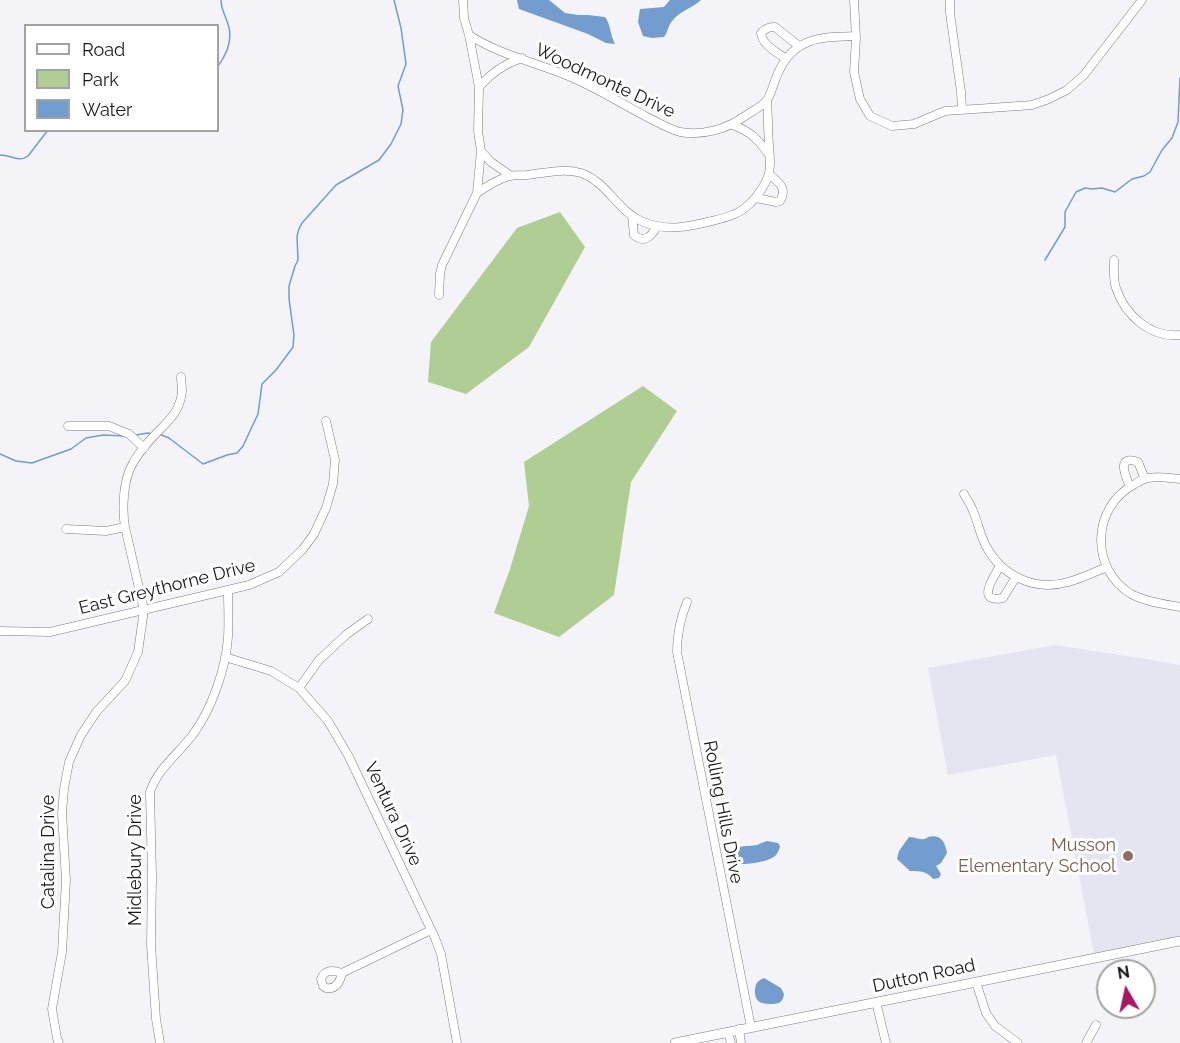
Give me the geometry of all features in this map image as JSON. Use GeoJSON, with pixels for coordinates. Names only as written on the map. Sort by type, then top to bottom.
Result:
{"type":"FeatureCollection","features":[{"type":"Feature","properties":{"kind":"street"},"geometry":{"type":"LineString","coordinates":[[438,295],[442,265],[477,193],[481,151],[478,131],[479,87],[470,35],[464,18],[463,0]]}},
{"type":"Feature","properties":{"kind":"street"},"geometry":{"type":"LineString","coordinates":[[854,0],[856,36],[854,72],[860,99],[870,116],[892,126],[914,124],[945,111],[1032,105],[1067,90],[1084,75],[1142,0]]}},
{"type":"Feature","properties":{"kind":"street"},"geometry":{"type":"LineString","coordinates":[[950,0],[962,109]]}},
{"type":"Feature","properties":{"kind":"street"},"geometry":{"type":"LineString","coordinates":[[786,59],[761,38],[764,29],[775,27],[799,46]]}},
{"type":"Feature","properties":{"kind":"street","name":"Woodmonte Drive"},"geometry":{"type":"LineString","coordinates":[[470,35],[483,44],[574,78],[679,132],[720,130],[733,125],[767,100]]}},
{"type":"Feature","properties":{"kind":"street"},"geometry":{"type":"LineString","coordinates":[[477,193],[488,184],[511,176],[554,170],[569,171],[596,180],[632,216],[657,226],[691,227],[728,216],[745,208],[756,198],[769,174],[767,100],[780,67],[799,46],[808,41],[823,37],[856,36]]}},
{"type":"Feature","properties":{"kind":"street"},"geometry":{"type":"LineString","coordinates":[[479,87],[496,70],[509,62],[522,58]]}},
{"type":"Feature","properties":{"kind":"street"},"geometry":{"type":"LineString","coordinates":[[733,125],[746,130],[758,140],[770,156]]}},
{"type":"Feature","properties":{"kind":"street"},"geometry":{"type":"LineString","coordinates":[[481,151],[491,162],[511,176]]}},
{"type":"Feature","properties":{"kind":"street"},"geometry":{"type":"LineString","coordinates":[[756,198],[776,202],[780,201],[784,195],[784,189],[769,174]]}},
{"type":"Feature","properties":{"kind":"street"},"geometry":{"type":"LineString","coordinates":[[632,216],[634,235],[638,239],[649,237],[657,226]]}},
{"type":"Feature","properties":{"kind":"street"},"geometry":{"type":"LineString","coordinates":[[1114,260],[1114,286],[1131,315],[1148,329],[1163,334],[1180,335]]}},
{"type":"Feature","properties":{"kind":"street","name":"Catalina Drive"},"geometry":{"type":"LineString","coordinates":[[56,1041],[52,1010],[62,952],[66,880],[62,813],[69,762],[81,735],[97,711],[125,681],[138,652],[144,610],[123,516],[124,495],[132,465],[177,409],[182,392],[181,377]]}},
{"type":"Feature","properties":{"kind":"street","name":"East Greythorne Drive"},"geometry":{"type":"LineString","coordinates":[[0,631],[50,632],[228,591],[279,572],[315,534],[326,508],[333,484],[334,460],[326,421]]}},
{"type":"Feature","properties":{"kind":"street"},"geometry":{"type":"LineString","coordinates":[[68,426],[109,426],[129,434],[144,448]]}},
{"type":"Feature","properties":{"kind":"street"},"geometry":{"type":"LineString","coordinates":[[1130,486],[1124,471],[1127,462],[1131,460],[1138,462],[1145,478]]}},
{"type":"Feature","properties":{"kind":"street"},"geometry":{"type":"LineString","coordinates":[[1180,479],[1151,477],[1130,486],[1116,497],[1111,505],[1104,520],[1101,535],[1107,567],[1125,589],[1144,600],[1180,607]]}},
{"type":"Feature","properties":{"kind":"street"},"geometry":{"type":"LineString","coordinates":[[964,494],[973,510],[984,543],[996,562],[1016,577],[1032,583],[1060,584],[1107,567]]}},
{"type":"Feature","properties":{"kind":"street"},"geometry":{"type":"LineString","coordinates":[[66,529],[106,531],[125,527]]}},
{"type":"Feature","properties":{"kind":"street"},"geometry":{"type":"LineString","coordinates":[[1000,566],[988,588],[991,597],[996,600],[1003,598],[1016,577]]}},
{"type":"Feature","properties":{"kind":"street","name":"Midlebury Drive"},"geometry":{"type":"LineString","coordinates":[[160,1043],[151,945],[150,792],[153,782],[166,763],[194,733],[219,683],[228,638],[228,591]]}},
{"type":"Feature","properties":{"kind":"street","name":"Rolling Hills Drive"},"geometry":{"type":"LineString","coordinates":[[687,602],[680,618],[676,652],[751,1027]]}},
{"type":"Feature","properties":{"kind":"street"},"geometry":{"type":"LineString","coordinates":[[299,688],[319,660],[347,634],[368,619]]}},
{"type":"Feature","properties":{"kind":"street","name":"Ventura Drive"},"geometry":{"type":"LineString","coordinates":[[225,657],[270,671],[299,688],[328,721],[349,757],[432,930],[441,954],[457,1043]]}},
{"type":"Feature","properties":{"kind":"street"},"geometry":{"type":"LineString","coordinates":[[342,974],[432,930]]}},
{"type":"Feature","properties":{"kind":"street","name":"Dutton Road"},"geometry":{"type":"LineString","coordinates":[[675,1043],[1180,941]]}},
{"type":"Feature","properties":{"kind":"street"},"geometry":{"type":"LineString","coordinates":[[976,982],[986,1013],[995,1026],[1018,1043]]}},
{"type":"Feature","properties":{"kind":"street"},"geometry":{"type":"LineString","coordinates":[[876,1002],[886,1043]]}},
{"type":"Feature","properties":{"kind":"street"},"geometry":{"type":"LineString","coordinates":[[1086,1043],[1096,1026]]}},
{"type":"Feature","properties":{"kind":"street"},"geometry":{"type":"LineString","coordinates":[[739,1029],[741,1043]]}},
{"type":"Feature","properties":{"kind":"street"},"geometry":{"type":"LineString","coordinates":[[728,1032],[731,1043]]}},
{"type":"Feature","properties":{"kind":"shaded area","name":"Musson Elementary School"},"geometry":{"type":"Polygon","coordinates":[[[1055,645],[1180,665],[1180,938],[1094,954],[1056,755],[948,775],[928,668],[1055,645]]]}},
{"type":"Feature","properties":{"kind":"green space"},"geometry":{"type":"Polygon","coordinates":[[[560,212],[585,247],[529,347],[466,394],[428,382],[431,342],[517,228],[560,212]]]}},
{"type":"Feature","properties":{"kind":"green space"},"geometry":{"type":"Polygon","coordinates":[[[643,386],[677,411],[631,482],[614,595],[559,637],[494,613],[529,506],[524,462],[643,386]]]}},
{"type":"Feature","properties":{"kind":"water"},"geometry":{"type":"Polygon","coordinates":[[[517,0],[549,0],[565,13],[605,17],[615,44],[606,43],[588,34],[519,9],[517,0]]]}},
{"type":"Feature","properties":{"kind":"water"},"geometry":{"type":"Polygon","coordinates":[[[670,0],[701,0],[676,17],[664,37],[643,36],[638,22],[640,9],[664,7],[670,0]]]}},
{"type":"Feature","properties":{"kind":"water"},"geometry":{"type":"Polygon","coordinates":[[[932,836],[944,842],[947,853],[941,863],[936,866],[941,874],[939,878],[933,879],[923,872],[910,871],[897,859],[899,851],[909,837],[925,839],[932,836]]]}},
{"type":"Feature","properties":{"kind":"water"},"geometry":{"type":"Polygon","coordinates":[[[767,841],[778,843],[780,846],[776,855],[768,860],[738,864],[734,863],[729,856],[737,848],[767,841]]]}},
{"type":"Feature","properties":{"kind":"water"},"geometry":{"type":"Polygon","coordinates":[[[764,978],[781,988],[784,994],[780,1002],[766,1004],[757,999],[756,985],[764,978]]]}},
{"type":"Feature","properties":{"kind":"waterway"},"geometry":{"type":"LineString","coordinates":[[219,64],[226,51],[230,35],[221,0]]}},
{"type":"Feature","properties":{"kind":"waterway"},"geometry":{"type":"LineString","coordinates":[[159,434],[169,438],[203,464],[237,453],[243,446],[258,414],[262,384],[293,347],[289,286],[298,260],[299,229],[336,185],[379,160],[391,144],[401,124],[403,110],[398,86],[406,64],[394,0]]}},
{"type":"Feature","properties":{"kind":"waterway"},"geometry":{"type":"LineString","coordinates":[[1045,260],[1065,227],[1065,212],[1076,192],[1085,188],[1102,188],[1115,192],[1132,179],[1150,172],[1162,150],[1172,138],[1178,122],[1180,78]]}},
{"type":"Feature","properties":{"kind":"waterway"},"geometry":{"type":"LineString","coordinates":[[0,155],[18,159],[25,158],[46,132]]}},
{"type":"Feature","properties":{"kind":"waterway"},"geometry":{"type":"LineString","coordinates":[[136,435],[151,434]]}},
{"type":"Feature","properties":{"kind":"waterway"},"geometry":{"type":"LineString","coordinates":[[0,454],[16,461],[32,463],[71,449],[86,438],[103,435],[125,436]]}},
{"type":"Feature","properties":{"kind":"place","name":"Musson Elementary School"},"geometry":{"type":"Point","coordinates":[1128,856]}}]}
